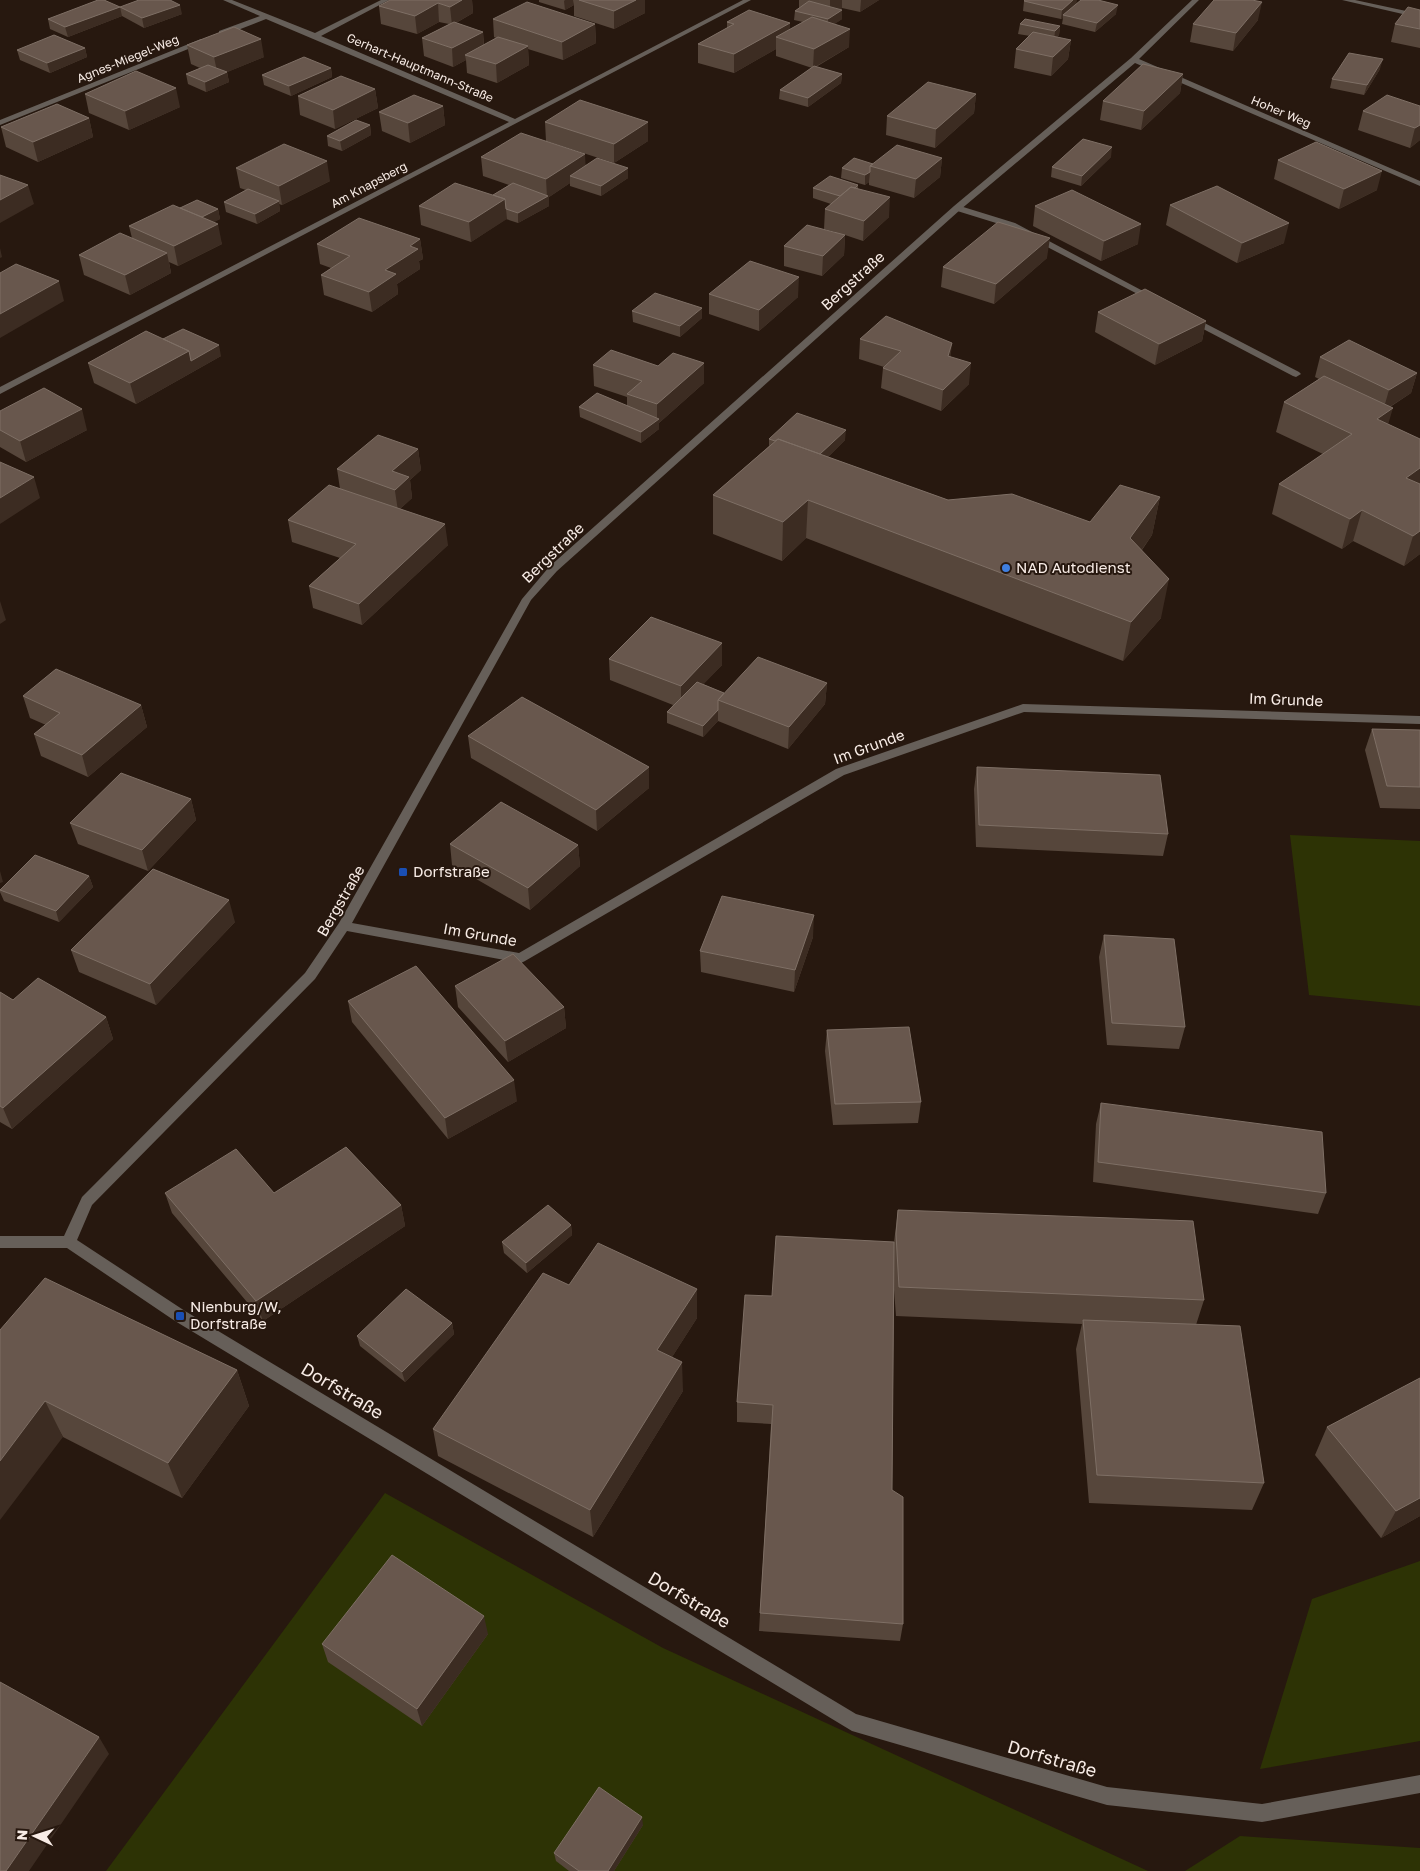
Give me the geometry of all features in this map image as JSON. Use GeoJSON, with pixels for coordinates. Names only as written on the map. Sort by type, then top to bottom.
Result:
{"type":"FeatureCollection","features":[{"type":"Feature","properties":{"kind":"street","name":"Gerhart-Hauptmann-Straße"},"geometry":{"type":"LineString","coordinates":[[226,0],[515,122]]}},
{"type":"Feature","properties":{"kind":"street","name":"Gerhart-Hauptmann-Straße"},"geometry":{"type":"LineString","coordinates":[[315,36],[386,0]]}},
{"type":"Feature","properties":{"kind":"street","name":"Am Knapsberg"},"geometry":{"type":"LineString","coordinates":[[0,390],[748,0]]}},
{"type":"Feature","properties":{"kind":"street","name":"Bergstraße"},"geometry":{"type":"LineString","coordinates":[[69,1242],[87,1201],[310,976],[344,926],[527,599],[553,569],[957,208],[1134,60],[1196,0]]}},
{"type":"Feature","properties":{"kind":"street"},"geometry":{"type":"LineString","coordinates":[[1345,0],[1420,16]]}},
{"type":"Feature","properties":{"kind":"street"},"geometry":{"type":"LineString","coordinates":[[218,35],[264,17]]}},
{"type":"Feature","properties":{"kind":"street","name":"Agnes-Miegel-Weg"},"geometry":{"type":"LineString","coordinates":[[0,123],[209,39]]}},
{"type":"Feature","properties":{"kind":"street","name":"Hoher Weg"},"geometry":{"type":"LineString","coordinates":[[1134,60],[1420,184]]}},
{"type":"Feature","properties":{"kind":"street"},"geometry":{"type":"LineString","coordinates":[[957,208],[1012,225],[1166,306]]}},
{"type":"Feature","properties":{"kind":"street"},"geometry":{"type":"LineString","coordinates":[[1184,315],[1296,374]]}},
{"type":"Feature","properties":{"kind":"street","name":"Im Grunde"},"geometry":{"type":"LineString","coordinates":[[344,926],[521,958],[840,772],[1023,708],[1420,720]]}},
{"type":"Feature","properties":{"kind":"street"},"geometry":{"type":"LineString","coordinates":[[0,1242],[69,1242]]}},
{"type":"Feature","properties":{"kind":"street","name":"Dorfstraße"},"geometry":{"type":"LineString","coordinates":[[69,1242],[189,1321],[852,1722],[1108,1796],[1262,1813],[1420,1784]]}},
{"type":"Feature","properties":{"kind":"green space"},"geometry":{"type":"Polygon","coordinates":[[[1290,835],[1420,841],[1420,1006],[1309,995],[1290,835]]]}},
{"type":"Feature","properties":{"kind":"green space"},"geometry":{"type":"Polygon","coordinates":[[[385,1493],[663,1648],[1148,1871],[106,1871],[385,1493]]]}},
{"type":"Feature","properties":{"kind":"green space"},"geometry":{"type":"Polygon","coordinates":[[[1420,1561],[1420,1741],[1260,1769],[1312,1599],[1420,1561]]]}},
{"type":"Feature","properties":{"kind":"green space"},"geometry":{"type":"Polygon","coordinates":[[[1240,1836],[1420,1848],[1420,1871],[1185,1871],[1240,1836]]]}},
{"type":"Feature","properties":{"kind":"building"},"geometry":{"type":"Polygon","coordinates":[[[98,0],[104,0],[120,7],[65,27],[48,19],[98,0]]]}},
{"type":"Feature","properties":{"kind":"building"},"geometry":{"type":"Polygon","coordinates":[[[139,0],[170,0],[180,5],[142,18],[120,7],[139,0]]]}},
{"type":"Feature","properties":{"kind":"building"},"geometry":{"type":"Polygon","coordinates":[[[390,0],[462,0],[450,7],[438,3],[415,16],[379,6],[390,0]]]}},
{"type":"Feature","properties":{"kind":"building"},"geometry":{"type":"Polygon","coordinates":[[[579,0],[636,0],[614,11],[579,0]]]}},
{"type":"Feature","properties":{"kind":"building"},"geometry":{"type":"Polygon","coordinates":[[[1025,0],[1073,0],[1062,10],[1025,0]]]}},
{"type":"Feature","properties":{"kind":"building"},"geometry":{"type":"Polygon","coordinates":[[[1081,0],[1098,0],[1118,5],[1097,23],[1063,15],[1081,0]]]}},
{"type":"Feature","properties":{"kind":"building"},"geometry":{"type":"Polygon","coordinates":[[[1214,0],[1252,0],[1262,2],[1236,33],[1193,24],[1214,0]]]}},
{"type":"Feature","properties":{"kind":"building"},"geometry":{"type":"Polygon","coordinates":[[[809,1],[842,10],[828,19],[795,11],[809,1]]]}},
{"type":"Feature","properties":{"kind":"building"},"geometry":{"type":"Polygon","coordinates":[[[527,2],[595,24],[562,42],[493,19],[527,2]]]}},
{"type":"Feature","properties":{"kind":"building"},"geometry":{"type":"Polygon","coordinates":[[[1408,7],[1420,10],[1420,29],[1395,24],[1408,7]]]}},
{"type":"Feature","properties":{"kind":"building"},"geometry":{"type":"Polygon","coordinates":[[[749,10],[790,23],[734,54],[698,44],[734,24],[727,22],[749,10]]]}},
{"type":"Feature","properties":{"kind":"building"},"geometry":{"type":"Polygon","coordinates":[[[812,17],[850,29],[814,49],[776,37],[812,17]]]}},
{"type":"Feature","properties":{"kind":"building"},"geometry":{"type":"Polygon","coordinates":[[[1025,19],[1060,26],[1055,31],[1020,24],[1025,19]]]}},
{"type":"Feature","properties":{"kind":"building"},"geometry":{"type":"Polygon","coordinates":[[[454,22],[483,32],[452,48],[422,38],[454,22]]]}},
{"type":"Feature","properties":{"kind":"building"},"geometry":{"type":"Polygon","coordinates":[[[234,27],[261,39],[214,57],[187,45],[234,27]]]}},
{"type":"Feature","properties":{"kind":"building"},"geometry":{"type":"Polygon","coordinates":[[[1033,32],[1071,40],[1053,57],[1016,49],[1033,32]]]}},
{"type":"Feature","properties":{"kind":"building"},"geometry":{"type":"Polygon","coordinates":[[[54,35],[85,48],[47,63],[17,50],[54,35]]]}},
{"type":"Feature","properties":{"kind":"building"},"geometry":{"type":"Polygon","coordinates":[[[498,37],[528,46],[496,64],[465,55],[498,37]]]}},
{"type":"Feature","properties":{"kind":"building"},"geometry":{"type":"Polygon","coordinates":[[[1349,53],[1383,59],[1367,85],[1332,79],[1349,53]]]}},
{"type":"Feature","properties":{"kind":"building"},"geometry":{"type":"Polygon","coordinates":[[[304,57],[331,68],[289,86],[262,75],[304,57]]]}},
{"type":"Feature","properties":{"kind":"building"},"geometry":{"type":"Polygon","coordinates":[[[1143,64],[1183,74],[1144,111],[1103,101],[1143,64]]]}},
{"type":"Feature","properties":{"kind":"building"},"geometry":{"type":"Polygon","coordinates":[[[208,65],[227,72],[205,82],[186,74],[208,65]]]}},
{"type":"Feature","properties":{"kind":"building"},"geometry":{"type":"Polygon","coordinates":[[[814,66],[842,74],[808,98],[780,90],[814,66]]]}},
{"type":"Feature","properties":{"kind":"building"},"geometry":{"type":"Polygon","coordinates":[[[136,71],[176,88],[125,111],[85,94],[136,71]]]}},
{"type":"Feature","properties":{"kind":"building"},"geometry":{"type":"Polygon","coordinates":[[[341,76],[375,89],[333,110],[298,96],[341,76]]]}},
{"type":"Feature","properties":{"kind":"building"},"geometry":{"type":"Polygon","coordinates":[[[928,82],[976,94],[936,129],[887,116],[928,82]]]}},
{"type":"Feature","properties":{"kind":"building"},"geometry":{"type":"Polygon","coordinates":[[[414,95],[443,106],[408,123],[379,112],[414,95]]]}},
{"type":"Feature","properties":{"kind":"building"},"geometry":{"type":"Polygon","coordinates":[[[1387,95],[1420,106],[1420,125],[1415,128],[1363,111],[1387,95]]]}},
{"type":"Feature","properties":{"kind":"building"},"geometry":{"type":"Polygon","coordinates":[[[580,100],[648,122],[614,144],[545,122],[580,100]]]}},
{"type":"Feature","properties":{"kind":"building"},"geometry":{"type":"Polygon","coordinates":[[[57,104],[89,118],[33,142],[1,127],[57,104]]]}},
{"type":"Feature","properties":{"kind":"building"},"geometry":{"type":"Polygon","coordinates":[[[356,120],[370,125],[340,141],[327,136],[356,120]]]}},
{"type":"Feature","properties":{"kind":"building"},"geometry":{"type":"Polygon","coordinates":[[[521,133],[585,154],[546,179],[481,157],[521,133]]]}},
{"type":"Feature","properties":{"kind":"building"},"geometry":{"type":"Polygon","coordinates":[[[1083,139],[1112,147],[1082,176],[1052,167],[1083,139]]]}},
{"type":"Feature","properties":{"kind":"building"},"geometry":{"type":"Polygon","coordinates":[[[1316,142],[1382,171],[1344,189],[1278,160],[1316,142]]]}},
{"type":"Feature","properties":{"kind":"building"},"geometry":{"type":"Polygon","coordinates":[[[284,144],[327,161],[279,186],[236,168],[284,144]]]}},
{"type":"Feature","properties":{"kind":"building"},"geometry":{"type":"Polygon","coordinates":[[[897,145],[942,158],[916,179],[870,166],[897,145]]]}},
{"type":"Feature","properties":{"kind":"building"},"geometry":{"type":"Polygon","coordinates":[[[597,158],[628,168],[601,186],[570,176],[597,158]]]}},
{"type":"Feature","properties":{"kind":"building"},"geometry":{"type":"Polygon","coordinates":[[[854,158],[873,164],[870,166],[870,172],[865,175],[842,168],[854,158]]]}},
{"type":"Feature","properties":{"kind":"building"},"geometry":{"type":"Polygon","coordinates":[[[0,175],[28,185],[0,200],[0,175]]]}},
{"type":"Feature","properties":{"kind":"building"},"geometry":{"type":"Polygon","coordinates":[[[830,176],[858,185],[855,188],[851,187],[840,196],[813,188],[830,176]]]}},
{"type":"Feature","properties":{"kind":"building"},"geometry":{"type":"Polygon","coordinates":[[[455,183],[505,199],[469,222],[419,206],[455,183]]]}},
{"type":"Feature","properties":{"kind":"building"},"geometry":{"type":"Polygon","coordinates":[[[513,183],[548,196],[518,213],[506,209],[505,199],[493,195],[513,183]]]}},
{"type":"Feature","properties":{"kind":"building"},"geometry":{"type":"Polygon","coordinates":[[[1217,186],[1289,223],[1242,243],[1170,205],[1217,186]]]}},
{"type":"Feature","properties":{"kind":"building"},"geometry":{"type":"Polygon","coordinates":[[[851,187],[890,197],[864,221],[825,209],[851,187]]]}},
{"type":"Feature","properties":{"kind":"building"},"geometry":{"type":"Polygon","coordinates":[[[248,189],[279,201],[255,214],[224,202],[248,189]]]}},
{"type":"Feature","properties":{"kind":"building"},"geometry":{"type":"Polygon","coordinates":[[[1072,190],[1141,224],[1104,241],[1035,206],[1072,190]]]}},
{"type":"Feature","properties":{"kind":"building"},"geometry":{"type":"Polygon","coordinates":[[[197,200],[218,209],[202,217],[180,208],[197,200]]]}},
{"type":"Feature","properties":{"kind":"building"},"geometry":{"type":"Polygon","coordinates":[[[173,205],[218,224],[174,246],[129,226],[173,205]]]}},
{"type":"Feature","properties":{"kind":"building"},"geometry":{"type":"Polygon","coordinates":[[[359,218],[420,239],[410,246],[418,249],[385,270],[396,274],[369,292],[321,275],[350,256],[317,244],[359,218]]]}},
{"type":"Feature","properties":{"kind":"building"},"geometry":{"type":"Polygon","coordinates":[[[998,222],[1050,238],[996,284],[943,267],[998,222]]]}},
{"type":"Feature","properties":{"kind":"building"},"geometry":{"type":"Polygon","coordinates":[[[807,225],[845,235],[823,256],[784,246],[807,225]]]}},
{"type":"Feature","properties":{"kind":"building"},"geometry":{"type":"Polygon","coordinates":[[[120,233],[167,253],[125,275],[79,255],[120,233]]]}},
{"type":"Feature","properties":{"kind":"building"},"geometry":{"type":"Polygon","coordinates":[[[750,261],[799,277],[759,310],[709,294],[750,261]]]}},
{"type":"Feature","properties":{"kind":"building"},"geometry":{"type":"Polygon","coordinates":[[[16,264],[59,281],[0,314],[0,273],[16,264]]]}},
{"type":"Feature","properties":{"kind":"building"},"geometry":{"type":"Polygon","coordinates":[[[1145,289],[1206,321],[1159,344],[1098,312],[1145,289]]]}},
{"type":"Feature","properties":{"kind":"building"},"geometry":{"type":"Polygon","coordinates":[[[655,293],[702,308],[680,326],[632,311],[655,293]]]}},
{"type":"Feature","properties":{"kind":"building"},"geometry":{"type":"Polygon","coordinates":[[[886,316],[952,343],[948,356],[971,363],[943,390],[883,368],[901,351],[860,339],[886,316]]]}},
{"type":"Feature","properties":{"kind":"building"},"geometry":{"type":"Polygon","coordinates":[[[183,329],[219,345],[191,361],[189,351],[163,339],[183,329]]]}},
{"type":"Feature","properties":{"kind":"building"},"geometry":{"type":"Polygon","coordinates":[[[146,331],[189,351],[130,383],[88,363],[146,331]]]}},
{"type":"Feature","properties":{"kind":"building"},"geometry":{"type":"Polygon","coordinates":[[[1349,340],[1417,373],[1389,390],[1320,357],[1349,340]]]}},
{"type":"Feature","properties":{"kind":"building"},"geometry":{"type":"Polygon","coordinates":[[[611,350],[658,366],[673,353],[704,363],[657,404],[627,394],[642,381],[593,365],[611,350]]]}},
{"type":"Feature","properties":{"kind":"building"},"geometry":{"type":"Polygon","coordinates":[[[1324,376],[1393,408],[1377,419],[1420,439],[1420,468],[1406,478],[1420,484],[1420,531],[1413,536],[1362,510],[1350,519],[1279,484],[1352,434],[1284,402],[1324,376]]]}},
{"type":"Feature","properties":{"kind":"building"},"geometry":{"type":"Polygon","coordinates":[[[44,388],[82,409],[20,441],[0,430],[0,411],[44,388]]]}},
{"type":"Feature","properties":{"kind":"building"},"geometry":{"type":"Polygon","coordinates":[[[597,393],[659,419],[641,432],[579,407],[597,393]]]}},
{"type":"Feature","properties":{"kind":"building"},"geometry":{"type":"Polygon","coordinates":[[[797,413],[846,430],[820,454],[778,439],[775,441],[769,439],[797,413]]]}},
{"type":"Feature","properties":{"kind":"building"},"geometry":{"type":"Polygon","coordinates":[[[378,435],[418,449],[392,471],[409,477],[395,490],[337,469],[378,435]]]}},
{"type":"Feature","properties":{"kind":"building"},"geometry":{"type":"Polygon","coordinates":[[[778,439],[948,500],[1012,494],[1090,522],[1120,485],[1160,497],[1130,538],[1169,579],[1131,622],[808,500],[783,522],[713,495],[778,439]]]}},
{"type":"Feature","properties":{"kind":"building"},"geometry":{"type":"Polygon","coordinates":[[[0,462],[34,477],[0,498],[0,462]]]}},
{"type":"Feature","properties":{"kind":"building"},"geometry":{"type":"Polygon","coordinates":[[[329,485],[445,524],[359,604],[309,586],[356,544],[288,520],[329,485]]]}},
{"type":"Feature","properties":{"kind":"building"},"geometry":{"type":"Polygon","coordinates":[[[651,617],[722,643],[681,686],[609,659],[651,617]]]}},
{"type":"Feature","properties":{"kind":"building"},"geometry":{"type":"Polygon","coordinates":[[[758,657],[827,683],[789,727],[718,700],[758,657]]]}},
{"type":"Feature","properties":{"kind":"building"},"geometry":{"type":"Polygon","coordinates":[[[56,669],[141,705],[82,755],[34,734],[60,713],[23,696],[56,669]]]}},
{"type":"Feature","properties":{"kind":"building"},"geometry":{"type":"Polygon","coordinates":[[[697,682],[724,693],[718,700],[718,710],[703,726],[667,712],[697,682]]]}},
{"type":"Feature","properties":{"kind":"building"},"geometry":{"type":"Polygon","coordinates":[[[522,697],[649,767],[596,810],[468,736],[522,697]]]}},
{"type":"Feature","properties":{"kind":"building"},"geometry":{"type":"Polygon","coordinates":[[[1372,729],[1420,730],[1420,787],[1387,786],[1372,729]]]}},
{"type":"Feature","properties":{"kind":"building"},"geometry":{"type":"Polygon","coordinates":[[[977,767],[1160,775],[1168,834],[979,825],[977,767]]]}},
{"type":"Feature","properties":{"kind":"building"},"geometry":{"type":"Polygon","coordinates":[[[121,773],[191,799],[142,850],[70,823],[121,773]]]}},
{"type":"Feature","properties":{"kind":"building"},"geometry":{"type":"Polygon","coordinates":[[[501,802],[578,845],[528,888],[450,844],[501,802]]]}},
{"type":"Feature","properties":{"kind":"building"},"geometry":{"type":"Polygon","coordinates":[[[35,855],[89,876],[56,911],[0,890],[35,855]]]}},
{"type":"Feature","properties":{"kind":"building"},"geometry":{"type":"Polygon","coordinates":[[[153,869],[229,900],[150,984],[71,950],[153,869]]]}},
{"type":"Feature","properties":{"kind":"building"},"geometry":{"type":"Polygon","coordinates":[[[722,896],[814,915],[795,970],[700,951],[722,896]]]}},
{"type":"Feature","properties":{"kind":"building"},"geometry":{"type":"Polygon","coordinates":[[[1104,935],[1174,939],[1185,1027],[1112,1023],[1104,935]]]}},
{"type":"Feature","properties":{"kind":"building"},"geometry":{"type":"Polygon","coordinates":[[[513,954],[564,1007],[505,1041],[455,986],[513,954]]]}},
{"type":"Feature","properties":{"kind":"building"},"geometry":{"type":"Polygon","coordinates":[[[416,966],[514,1080],[445,1118],[348,1001],[416,966]]]}},
{"type":"Feature","properties":{"kind":"building"},"geometry":{"type":"Polygon","coordinates":[[[38,978],[106,1017],[3,1108],[0,1106],[0,992],[13,1000],[38,978]]]}},
{"type":"Feature","properties":{"kind":"building"},"geometry":{"type":"Polygon","coordinates":[[[909,1027],[921,1102],[835,1104],[827,1030],[909,1027]]]}},
{"type":"Feature","properties":{"kind":"building"},"geometry":{"type":"Polygon","coordinates":[[[1101,1103],[1322,1132],[1326,1193],[1098,1162],[1101,1103]]]}},
{"type":"Feature","properties":{"kind":"building"},"geometry":{"type":"Polygon","coordinates":[[[346,1147],[401,1205],[256,1301],[165,1193],[236,1149],[274,1193],[346,1147]]]}},
{"type":"Feature","properties":{"kind":"building"},"geometry":{"type":"Polygon","coordinates":[[[548,1205],[571,1225],[526,1263],[502,1242],[548,1205]]]}},
{"type":"Feature","properties":{"kind":"building"},"geometry":{"type":"Polygon","coordinates":[[[898,1210],[1193,1221],[1204,1300],[899,1287],[896,1234],[898,1210]]]}},
{"type":"Feature","properties":{"kind":"building"},"geometry":{"type":"Polygon","coordinates":[[[776,1236],[894,1242],[892,1490],[903,1497],[903,1624],[760,1613],[773,1405],[737,1402],[745,1295],[772,1296],[776,1236]]]}},
{"type":"Feature","properties":{"kind":"building"},"geometry":{"type":"Polygon","coordinates":[[[598,1243],[697,1289],[657,1350],[682,1362],[590,1510],[433,1429],[543,1273],[569,1285],[598,1243]]]}},
{"type":"Feature","properties":{"kind":"building"},"geometry":{"type":"Polygon","coordinates":[[[45,1278],[237,1370],[168,1463],[45,1401],[0,1461],[0,1330],[45,1278]]]}},
{"type":"Feature","properties":{"kind":"building"},"geometry":{"type":"Polygon","coordinates":[[[406,1289],[452,1323],[402,1372],[357,1336],[406,1289]]]}},
{"type":"Feature","properties":{"kind":"building"},"geometry":{"type":"Polygon","coordinates":[[[1083,1320],[1240,1326],[1264,1483],[1097,1475],[1083,1320]]]}},
{"type":"Feature","properties":{"kind":"building"},"geometry":{"type":"Polygon","coordinates":[[[1420,1378],[1420,1498],[1396,1511],[1327,1427],[1420,1378]]]}},
{"type":"Feature","properties":{"kind":"building"},"geometry":{"type":"Polygon","coordinates":[[[392,1555],[484,1616],[417,1709],[322,1644],[392,1555]]]}},
{"type":"Feature","properties":{"kind":"building"},"geometry":{"type":"Polygon","coordinates":[[[0,1682],[99,1737],[6,1871],[0,1871],[0,1682]]]}},
{"type":"Feature","properties":{"kind":"building"},"geometry":{"type":"Polygon","coordinates":[[[599,1787],[642,1817],[608,1871],[579,1871],[554,1853],[599,1787]]]}},
{"type":"Feature","properties":{"kind":"place","name":"NAD Autodienst"},"geometry":{"type":"Point","coordinates":[1006,568]}},
{"type":"Feature","properties":{"kind":"place","name":"Dorfstraße"},"geometry":{"type":"Point","coordinates":[403,872]}},
{"type":"Feature","properties":{"kind":"place","name":"Nienburg/W, Dorfstraße"},"geometry":{"type":"Point","coordinates":[180,1316]}}]}
